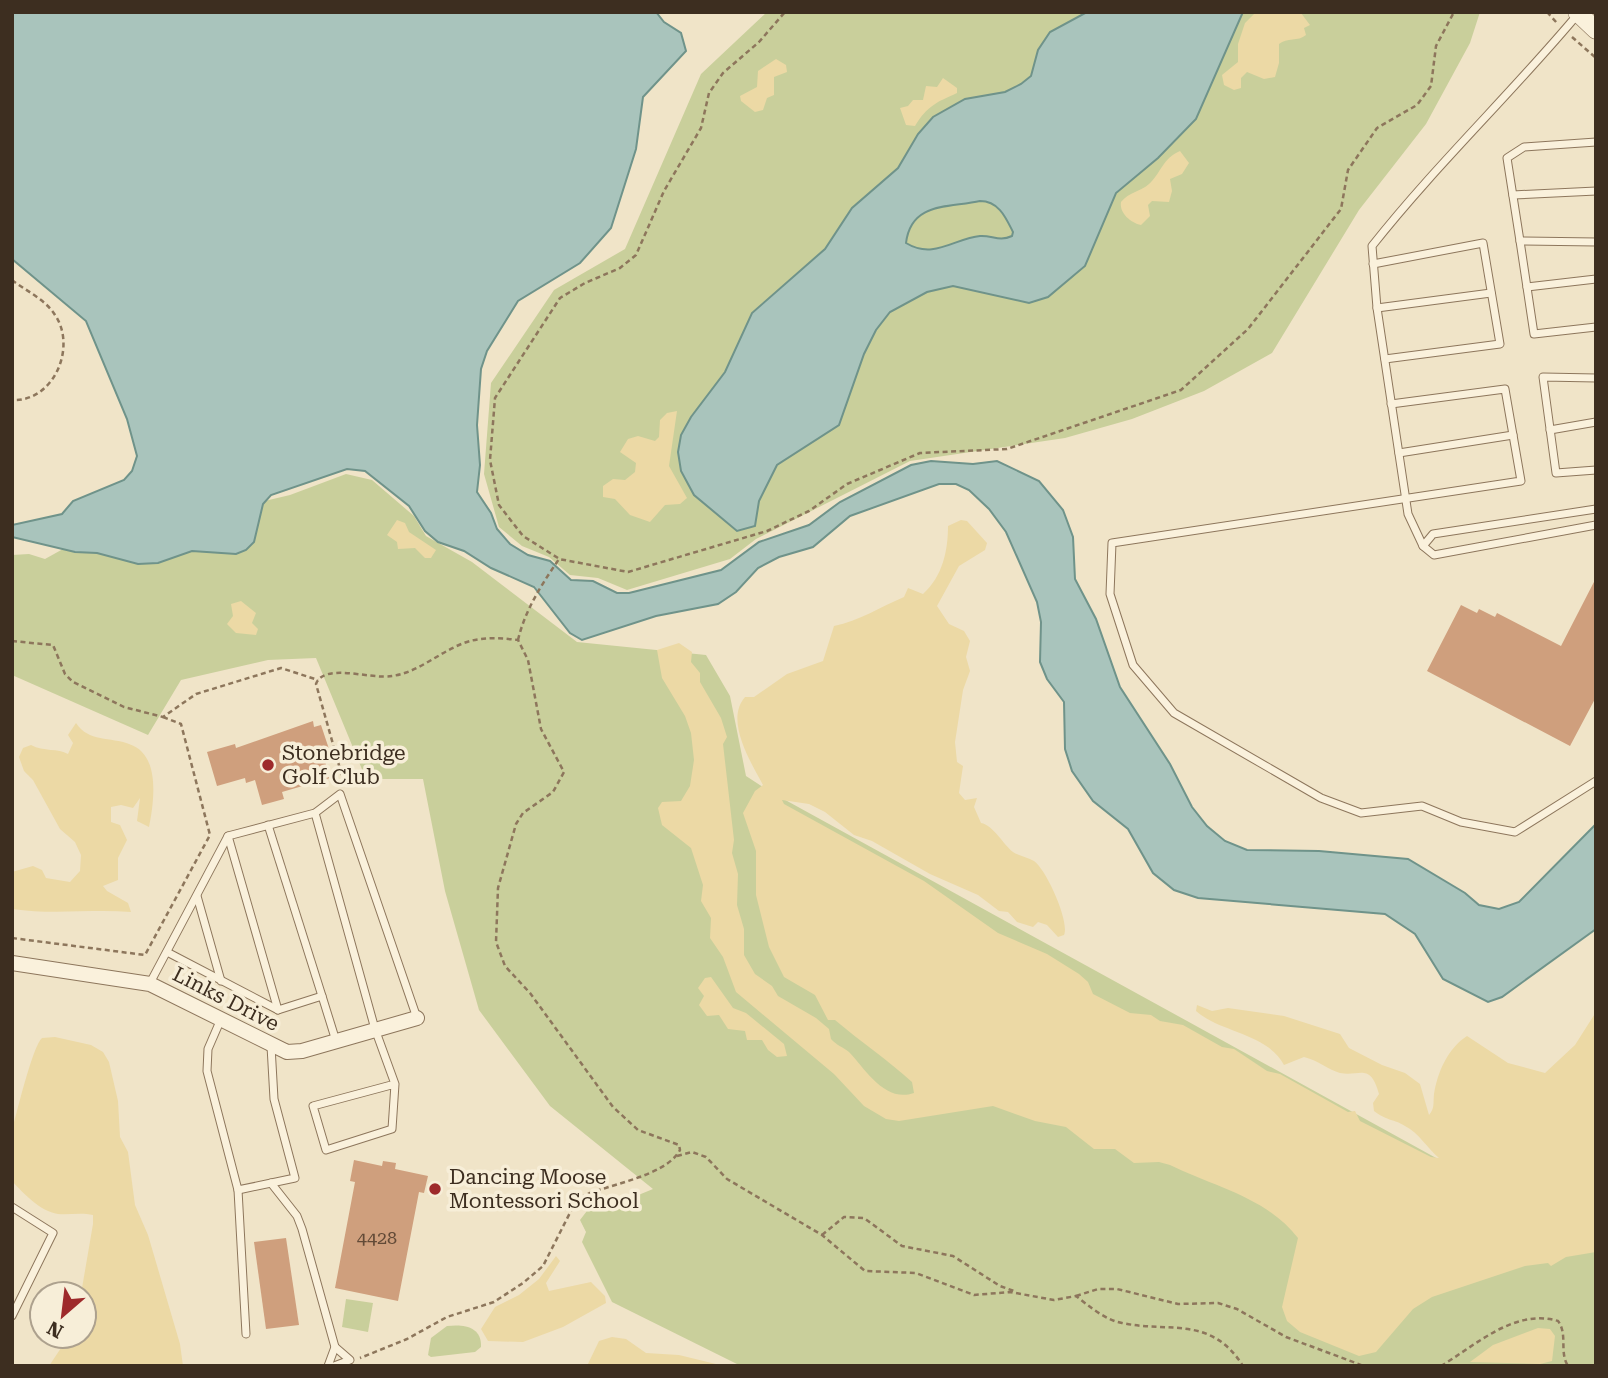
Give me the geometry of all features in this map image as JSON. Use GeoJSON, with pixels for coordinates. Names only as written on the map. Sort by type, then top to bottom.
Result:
{"type":"FeatureCollection","features":[{"type":"Feature","properties":{"kind":"street"},"geometry":{"type":"LineString","coordinates":[[1578,13],[1596,30]]}},
{"type":"Feature","properties":{"kind":"street","name":"Links Drive"},"geometry":{"type":"LineString","coordinates":[[12,963],[150,984],[271,1046],[295,1052],[416,1018]]}},
{"type":"Feature","properties":{"kind":"lane"},"geometry":{"type":"LineString","coordinates":[[1578,13],[1512,91],[1417,188],[1372,246],[1377,308],[1408,514],[1423,546],[1434,555],[1596,525]]}},
{"type":"Feature","properties":{"kind":"lane"},"geometry":{"type":"LineString","coordinates":[[1596,142],[1524,147],[1507,158],[1534,334],[1596,327]]}},
{"type":"Feature","properties":{"kind":"lane"},"geometry":{"type":"LineString","coordinates":[[1513,194],[1596,191]]}},
{"type":"Feature","properties":{"kind":"lane"},"geometry":{"type":"LineString","coordinates":[[1520,241],[1596,242]]}},
{"type":"Feature","properties":{"kind":"lane"},"geometry":{"type":"LineString","coordinates":[[1373,264],[1483,243],[1500,344],[1385,359]]}},
{"type":"Feature","properties":{"kind":"lane"},"geometry":{"type":"LineString","coordinates":[[1527,287],[1596,279]]}},
{"type":"Feature","properties":{"kind":"lane"},"geometry":{"type":"LineString","coordinates":[[1377,308],[1491,293]]}},
{"type":"Feature","properties":{"kind":"lane"},"geometry":{"type":"LineString","coordinates":[[1596,378],[1543,377],[1556,473],[1596,470]]}},
{"type":"Feature","properties":{"kind":"lane"},"geometry":{"type":"LineString","coordinates":[[1391,404],[1505,389],[1521,481],[1405,496],[1112,543],[1110,594],[1133,665],[1174,713],[1321,798],[1361,813],[1422,806],[1461,822],[1516,832],[1596,781]]}},
{"type":"Feature","properties":{"kind":"lane"},"geometry":{"type":"LineString","coordinates":[[1550,430],[1596,422]]}},
{"type":"Feature","properties":{"kind":"lane"},"geometry":{"type":"LineString","coordinates":[[1399,453],[1513,435]]}},
{"type":"Feature","properties":{"kind":"lane"},"geometry":{"type":"LineString","coordinates":[[1423,546],[1433,534],[1596,509]]}},
{"type":"Feature","properties":{"kind":"lane"},"geometry":{"type":"LineString","coordinates":[[150,984],[228,836],[315,813],[340,794],[416,1018]]}},
{"type":"Feature","properties":{"kind":"lane"},"geometry":{"type":"LineString","coordinates":[[315,813],[375,1029],[395,1084],[392,1129],[326,1150],[313,1106],[395,1084]]}},
{"type":"Feature","properties":{"kind":"lane"},"geometry":{"type":"LineString","coordinates":[[268,825],[337,1041]]}},
{"type":"Feature","properties":{"kind":"lane"},"geometry":{"type":"LineString","coordinates":[[228,836],[278,1010]]}},
{"type":"Feature","properties":{"kind":"lane"},"geometry":{"type":"LineString","coordinates":[[197,896],[221,981]]}},
{"type":"Feature","properties":{"kind":"lane"},"geometry":{"type":"LineString","coordinates":[[167,953],[278,1010],[322,996]]}},
{"type":"Feature","properties":{"kind":"lane"},"geometry":{"type":"LineString","coordinates":[[221,1019],[208,1049],[207,1071],[238,1190],[247,1334]]}},
{"type":"Feature","properties":{"kind":"lane"},"geometry":{"type":"LineString","coordinates":[[238,1190],[295,1178],[274,1099],[271,1046]]}},
{"type":"Feature","properties":{"kind":"lane"},"geometry":{"type":"LineString","coordinates":[[271,1184],[297,1216],[335,1347],[350,1360],[334,1366]]}},
{"type":"Feature","properties":{"kind":"lane"},"geometry":{"type":"LineString","coordinates":[[12,1207],[53,1233],[12,1316]]}},
{"type":"Feature","properties":{"kind":"lane"},"geometry":{"type":"LineString","coordinates":[[328,1366],[335,1347]]}},
{"type":"Feature","properties":{"kind":"path"},"geometry":{"type":"LineString","coordinates":[[785,12],[759,42],[723,73],[709,93],[701,128],[664,191],[636,255],[620,268],[585,283],[560,299],[495,398],[490,460],[499,505],[523,536],[558,560],[628,572],[767,531],[809,511],[847,484],[920,453],[1007,449],[1181,390],[1248,329],[1342,209],[1348,170],[1377,128],[1417,105],[1431,86],[1436,46],[1454,12]]}},
{"type":"Feature","properties":{"kind":"path"},"geometry":{"type":"LineString","coordinates":[[1547,12],[1558,23]]}},
{"type":"Feature","properties":{"kind":"path"},"geometry":{"type":"LineString","coordinates":[[1578,42],[1596,58]]}},
{"type":"Feature","properties":{"kind":"path"},"geometry":{"type":"LineString","coordinates":[[12,280],[51,309],[60,322],[64,340],[60,364],[48,385],[31,398],[12,400]]}},
{"type":"Feature","properties":{"kind":"path"},"geometry":{"type":"LineString","coordinates":[[558,560],[536,595],[522,624],[519,640],[528,660],[541,729],[564,772],[552,792],[523,813],[516,824],[498,888],[496,942],[505,966],[567,1041],[599,1090],[630,1125],[679,1144],[677,1156]]}},
{"type":"Feature","properties":{"kind":"path"},"geometry":{"type":"LineString","coordinates":[[340,794],[344,776],[316,684],[326,673],[389,677],[417,668],[468,641],[519,640]]}},
{"type":"Feature","properties":{"kind":"path"},"geometry":{"type":"LineString","coordinates":[[12,641],[53,645],[65,674],[74,682],[124,706],[181,724],[210,835],[145,955],[12,939]]}},
{"type":"Feature","properties":{"kind":"path"},"geometry":{"type":"LineString","coordinates":[[163,717],[196,694],[281,668],[318,680]]}},
{"type":"Feature","properties":{"kind":"path"},"geometry":{"type":"LineString","coordinates":[[350,1360],[357,1360],[407,1339],[447,1317],[484,1306],[513,1291],[543,1265],[577,1199],[625,1185],[677,1156],[692,1152],[706,1157],[727,1179],[822,1235],[865,1271],[916,1273],[974,1295],[1010,1292],[1054,1300],[1098,1289],[1117,1289],[1178,1304],[1218,1303],[1237,1309],[1286,1337],[1364,1366]]}},
{"type":"Feature","properties":{"kind":"path"},"geometry":{"type":"LineString","coordinates":[[822,1235],[844,1217],[864,1218],[902,1246],[953,1256],[1000,1286],[1024,1295]]}},
{"type":"Feature","properties":{"kind":"path"},"geometry":{"type":"LineString","coordinates":[[1076,1296],[1118,1323],[1148,1327],[1178,1325],[1196,1330],[1231,1349],[1243,1366]]}},
{"type":"Feature","properties":{"kind":"path"},"geometry":{"type":"LineString","coordinates":[[1441,1366],[1507,1326],[1538,1316],[1558,1321],[1563,1328],[1564,1359],[1568,1366]]}},
{"type":"Feature","properties":{"kind":"green space"},"geometry":{"type":"Polygon","coordinates":[[[767,12],[1480,12],[1470,43],[1426,124],[1359,210],[1272,353],[1204,391],[1132,419],[1065,438],[910,461],[756,539],[730,559],[627,590],[598,578],[570,575],[549,557],[522,546],[499,527],[484,474],[491,383],[554,290],[625,249],[701,74],[767,12]]]}},
{"type":"Feature","properties":{"kind":"green space","name":"Stonebridge Golf Club"},"geometry":{"type":"Polygon","coordinates":[[[346,474],[372,480],[414,516],[426,536],[472,562],[577,642],[706,655],[730,696],[746,776],[769,791],[1447,1164],[1596,1108],[1596,1366],[741,1366],[612,1302],[582,1242],[586,1232],[580,1220],[590,1207],[602,1210],[653,1189],[550,1106],[479,1010],[445,891],[423,779],[366,779],[316,658],[268,660],[181,680],[148,735],[12,675],[12,555],[29,554],[45,559],[63,549],[290,495],[346,474]]]}},
{"type":"Feature","properties":{"kind":"green space"},"geometry":{"type":"Polygon","coordinates":[[[346,1299],[373,1303],[368,1332],[342,1327],[346,1299]]]}},
{"type":"Feature","properties":{"kind":"green space"},"geometry":{"type":"Polygon","coordinates":[[[447,1326],[465,1326],[475,1331],[481,1347],[475,1352],[431,1357],[428,1355],[431,1338],[447,1326]]]}},
{"type":"Feature","properties":{"kind":"sand"},"geometry":{"type":"Polygon","coordinates":[[[1256,12],[1301,13],[1310,25],[1304,28],[1306,35],[1303,37],[1279,44],[1279,63],[1275,77],[1264,79],[1247,72],[1241,78],[1241,88],[1234,90],[1224,85],[1222,75],[1238,62],[1238,44],[1245,23],[1256,12]]]}},
{"type":"Feature","properties":{"kind":"sand"},"geometry":{"type":"Polygon","coordinates":[[[776,59],[786,65],[787,72],[774,77],[774,95],[767,98],[763,110],[755,112],[741,101],[740,96],[757,87],[758,71],[776,59]]]}},
{"type":"Feature","properties":{"kind":"sand"},"geometry":{"type":"Polygon","coordinates":[[[943,78],[957,88],[957,93],[933,105],[915,126],[906,125],[900,108],[908,106],[913,100],[923,100],[926,86],[937,87],[943,78]]]}},
{"type":"Feature","properties":{"kind":"sand"},"geometry":{"type":"Polygon","coordinates":[[[1180,151],[1189,163],[1182,174],[1170,179],[1172,191],[1169,202],[1152,201],[1148,205],[1150,216],[1141,225],[1130,220],[1122,210],[1121,202],[1149,184],[1166,162],[1180,151]]]}},
{"type":"Feature","properties":{"kind":"sand"},"geometry":{"type":"Polygon","coordinates":[[[677,411],[669,466],[687,498],[680,504],[665,505],[650,522],[630,515],[615,499],[603,497],[603,486],[613,479],[625,480],[635,472],[636,463],[620,452],[628,439],[638,436],[655,441],[659,437],[660,420],[667,413],[677,411]]]}},
{"type":"Feature","properties":{"kind":"sand"},"geometry":{"type":"Polygon","coordinates":[[[397,520],[405,523],[409,532],[436,550],[431,558],[425,558],[415,548],[398,549],[397,542],[387,535],[397,520]]]}},
{"type":"Feature","properties":{"kind":"sand"},"geometry":{"type":"Polygon","coordinates":[[[961,520],[967,521],[987,543],[985,550],[959,566],[937,606],[949,624],[964,631],[970,641],[966,657],[970,671],[963,690],[955,742],[957,762],[963,766],[959,793],[965,800],[977,798],[974,807],[981,823],[994,831],[1013,852],[1039,866],[1064,919],[1064,935],[1058,937],[1047,925],[1038,922],[1033,927],[1017,922],[1008,912],[999,911],[978,895],[930,874],[872,841],[854,835],[825,812],[809,804],[782,800],[784,804],[924,881],[998,933],[1047,954],[1079,974],[1088,982],[1093,994],[1130,1013],[1151,1015],[1160,1021],[1183,1025],[1222,1047],[1234,1049],[1267,1071],[1280,1074],[1348,1112],[1355,1111],[1360,1121],[1431,1157],[1439,1158],[1415,1133],[1374,1111],[1373,1103],[1379,1094],[1376,1084],[1368,1074],[1340,1073],[1304,1057],[1284,1065],[1267,1046],[1206,1018],[1196,1011],[1197,1005],[1212,1011],[1228,1008],[1284,1016],[1340,1034],[1349,1048],[1405,1073],[1420,1084],[1429,1115],[1444,1062],[1454,1047],[1467,1036],[1508,1063],[1545,1073],[1575,1045],[1596,1012],[1596,1252],[1566,1257],[1551,1266],[1548,1263],[1525,1266],[1432,1297],[1413,1309],[1376,1352],[1359,1356],[1300,1332],[1287,1321],[1282,1307],[1298,1238],[1271,1212],[1239,1194],[1170,1165],[1159,1162],[1134,1163],[1115,1149],[1094,1149],[1066,1127],[1035,1121],[993,1106],[899,1121],[886,1119],[864,1106],[834,1074],[736,992],[723,957],[710,938],[711,918],[701,901],[703,885],[691,848],[662,825],[658,808],[662,802],[681,801],[690,786],[694,760],[691,733],[685,716],[662,678],[657,650],[679,643],[692,652],[691,662],[700,673],[700,682],[721,718],[727,737],[723,744],[734,840],[732,853],[738,874],[737,905],[744,929],[744,955],[755,974],[772,986],[778,996],[816,1018],[829,1029],[831,1039],[849,1052],[869,1076],[885,1089],[904,1095],[914,1093],[912,1082],[903,1074],[835,1020],[828,1020],[815,995],[784,977],[769,947],[756,895],[756,851],[743,813],[755,791],[763,785],[742,742],[737,718],[745,697],[754,697],[787,674],[823,661],[834,626],[904,597],[908,588],[923,594],[940,571],[947,544],[948,526],[961,520]]]}},
{"type":"Feature","properties":{"kind":"sand"},"geometry":{"type":"Polygon","coordinates":[[[241,601],[256,613],[252,623],[258,629],[256,635],[236,633],[227,624],[233,616],[231,604],[241,601]]]}},
{"type":"Feature","properties":{"kind":"sand"},"geometry":{"type":"Polygon","coordinates":[[[76,723],[93,736],[122,742],[139,749],[151,768],[153,792],[149,827],[137,821],[140,798],[133,808],[121,805],[111,807],[111,822],[120,825],[127,840],[118,858],[118,880],[103,886],[128,903],[131,912],[42,912],[12,909],[12,872],[33,866],[42,870],[46,878],[70,882],[80,871],[81,855],[75,842],[60,829],[33,780],[24,771],[19,757],[23,748],[31,745],[68,754],[73,743],[68,735],[76,723]]]}},
{"type":"Feature","properties":{"kind":"sand"},"geometry":{"type":"Polygon","coordinates":[[[711,977],[733,1008],[746,1013],[784,1044],[787,1056],[777,1057],[768,1050],[762,1040],[747,1040],[745,1031],[728,1029],[719,1015],[707,1016],[699,1005],[704,996],[698,988],[705,978],[711,977]]]}},
{"type":"Feature","properties":{"kind":"sand"},"geometry":{"type":"Polygon","coordinates":[[[55,1037],[91,1045],[103,1052],[109,1062],[118,1101],[120,1137],[128,1152],[135,1205],[148,1235],[180,1344],[183,1366],[49,1366],[60,1350],[98,1350],[98,1280],[83,1280],[93,1215],[51,1212],[33,1201],[12,1181],[10,1146],[13,1126],[34,1053],[42,1038],[55,1037]]]}},
{"type":"Feature","properties":{"kind":"sand"},"geometry":{"type":"Polygon","coordinates":[[[556,1256],[560,1261],[546,1283],[549,1291],[591,1282],[605,1296],[606,1303],[563,1327],[523,1342],[488,1341],[481,1329],[495,1307],[519,1295],[539,1279],[556,1256]]]}},
{"type":"Feature","properties":{"kind":"sand"},"geometry":{"type":"Polygon","coordinates":[[[1538,1328],[1550,1329],[1555,1336],[1552,1361],[1540,1364],[1470,1362],[1493,1345],[1538,1328]]]}},
{"type":"Feature","properties":{"kind":"sand"},"geometry":{"type":"Polygon","coordinates":[[[612,1337],[626,1339],[646,1353],[679,1355],[724,1366],[587,1366],[599,1341],[612,1337]]]}},
{"type":"Feature","properties":{"kind":"water"},"geometry":{"type":"Polygon","coordinates":[[[12,12],[656,12],[664,22],[681,33],[686,51],[643,97],[636,149],[611,228],[580,263],[518,301],[487,351],[481,369],[477,425],[480,465],[477,492],[491,513],[497,529],[510,544],[528,555],[550,561],[571,580],[593,581],[617,593],[629,593],[721,570],[759,542],[809,525],[840,502],[911,465],[931,461],[973,464],[997,461],[1039,481],[1063,510],[1073,537],[1075,579],[1096,619],[1120,687],[1170,764],[1192,807],[1207,826],[1225,841],[1247,850],[1319,851],[1408,859],[1465,893],[1479,905],[1499,909],[1519,902],[1596,824],[1596,929],[1502,997],[1488,1002],[1443,979],[1415,934],[1385,914],[1198,898],[1174,890],[1153,873],[1128,829],[1093,801],[1072,771],[1065,749],[1064,702],[1047,679],[1040,662],[1041,622],[1037,602],[1006,532],[989,509],[969,490],[956,484],[939,484],[850,516],[813,547],[779,557],[758,568],[736,592],[718,604],[656,616],[582,640],[570,633],[534,587],[491,568],[464,551],[438,542],[425,531],[409,506],[365,471],[347,469],[271,495],[263,504],[254,542],[246,550],[236,554],[192,551],[158,563],[138,564],[97,553],[75,552],[12,537],[12,525],[62,514],[73,501],[124,480],[132,471],[137,456],[127,419],[86,321],[12,259],[12,12]]]}},
{"type":"Feature","properties":{"kind":"water"},"geometry":{"type":"Polygon","coordinates":[[[1087,12],[1243,12],[1196,119],[1158,158],[1116,193],[1085,266],[1048,297],[1029,303],[953,286],[927,292],[890,312],[876,330],[864,354],[839,425],[777,465],[759,501],[755,526],[737,531],[694,495],[681,471],[678,452],[681,435],[691,417],[725,372],[752,313],[825,249],[852,208],[898,168],[918,134],[933,117],[965,99],[1005,92],[1031,76],[1038,50],[1050,32],[1087,12]],[[987,202],[945,206],[924,213],[909,229],[906,243],[916,248],[935,249],[980,236],[1012,236],[1013,232],[1001,211],[987,202]]]}},
{"type":"Feature","properties":{"kind":"building"},"geometry":{"type":"Polygon","coordinates":[[[1596,578],[1596,697],[1570,746],[1427,671],[1461,605],[1477,613],[1479,609],[1495,617],[1497,613],[1561,646],[1596,578]]]}},
{"type":"Feature","properties":{"kind":"building","name":"Stonebridge Golf Club"},"geometry":{"type":"Polygon","coordinates":[[[313,721],[314,727],[321,725],[329,749],[322,751],[330,778],[282,792],[284,799],[262,805],[255,780],[246,783],[245,778],[217,786],[207,752],[235,744],[236,748],[313,721]]]}},
{"type":"Feature","properties":{"kind":"building"},"geometry":{"type":"Polygon","coordinates":[[[354,1160],[382,1166],[383,1161],[396,1163],[395,1169],[428,1176],[424,1193],[419,1192],[398,1301],[335,1288],[355,1182],[350,1181],[354,1160]]]}},
{"type":"Feature","properties":{"kind":"building"},"geometry":{"type":"Polygon","coordinates":[[[286,1238],[299,1325],[266,1329],[254,1242],[286,1238]]]}},
{"type":"Feature","properties":{"kind":"place","name":"Stonebridge Golf Club"},"geometry":{"type":"Point","coordinates":[268,765]}},
{"type":"Feature","properties":{"kind":"place","name":"Dancing Moose Montessori School"},"geometry":{"type":"Point","coordinates":[435,1189]}}]}
